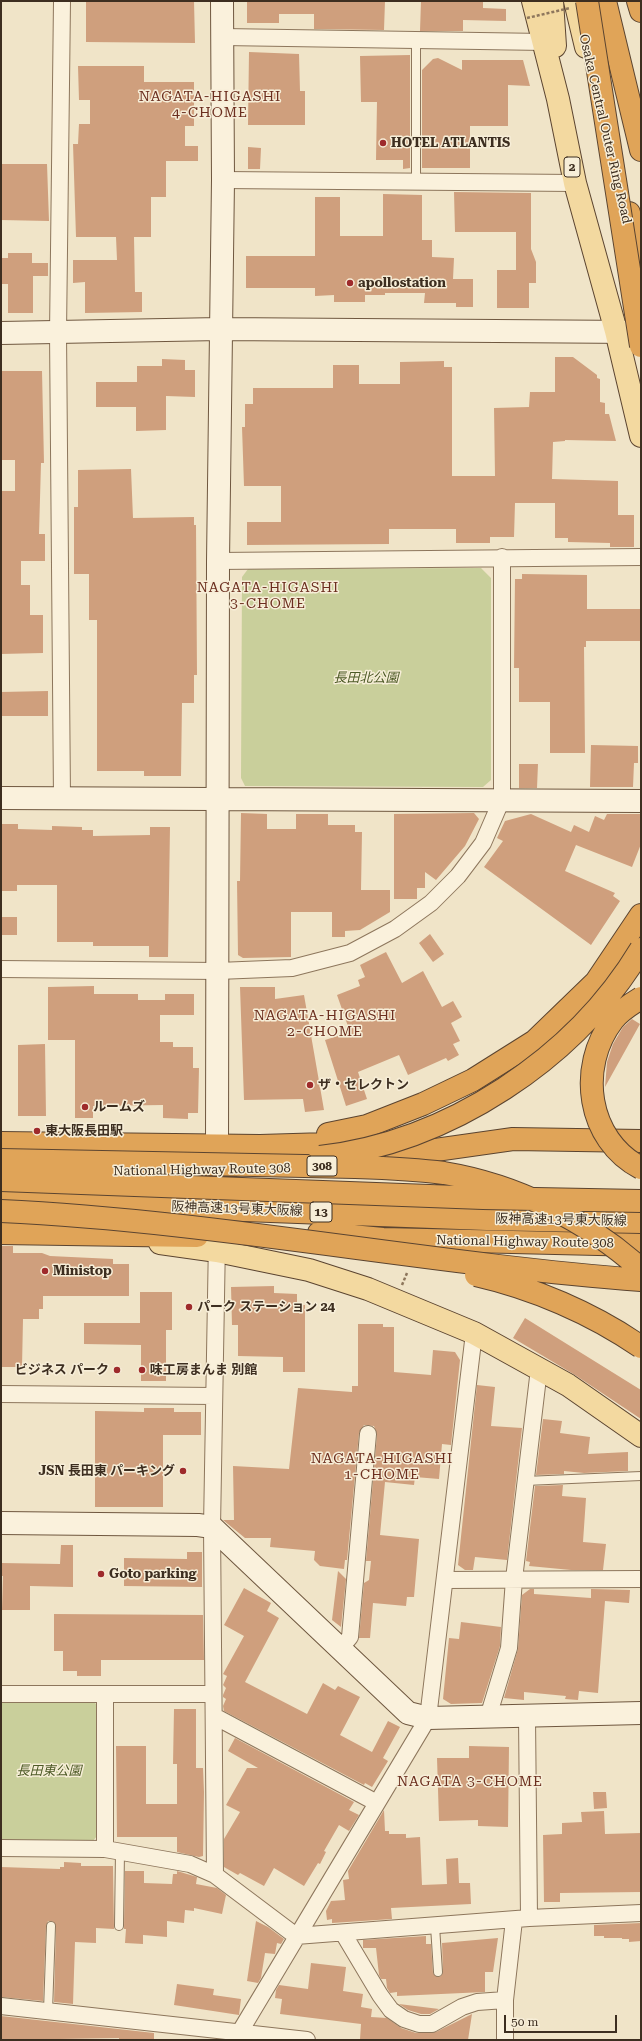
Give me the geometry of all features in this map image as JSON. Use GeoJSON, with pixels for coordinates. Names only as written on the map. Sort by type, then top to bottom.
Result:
{"type":"FeatureCollection","features":[{"type":"Feature","properties":{"kind":"highway"},"geometry":{"type":"LineString","coordinates":[[605,1],[641,150]]}},
{"type":"Feature","properties":{"kind":"highway"},"geometry":{"type":"LineString","coordinates":[[639,1],[641,7]]}},
{"type":"Feature","properties":{"kind":"highway"},"geometry":{"type":"LineString","coordinates":[[639,1],[641,11]]}},
{"type":"Feature","properties":{"kind":"highway"},"geometry":{"type":"LineString","coordinates":[[580,3],[604,117],[641,263]]}},
{"type":"Feature","properties":{"kind":"highway"},"geometry":{"type":"LineString","coordinates":[[604,117],[641,346]]}},
{"type":"Feature","properties":{"kind":"highway"},"geometry":{"type":"LineString","coordinates":[[260,1146],[314,1138],[367,1126],[423,1104],[473,1080],[535,1041],[596,982],[641,915]]}},
{"type":"Feature","properties":{"kind":"highway"},"geometry":{"type":"LineString","coordinates":[[236,1164],[331,1156],[374,1146],[416,1133],[457,1115],[509,1085],[558,1047],[587,1020],[612,992],[641,949]]}},
{"type":"Feature","properties":{"kind":"highway"},"geometry":{"type":"LineString","coordinates":[[641,998],[627,1006],[603,1035],[596,1052],[592,1070],[591,1089],[596,1113],[608,1138],[619,1152],[641,1168]]}},
{"type":"Feature","properties":{"kind":"highway","name":"308"},"geometry":{"type":"LineString","coordinates":[[1,1143],[260,1146],[513,1139]]}},
{"type":"Feature","properties":{"kind":"highway","name":"National Highway Route 308"},"geometry":{"type":"LineString","coordinates":[[1,1171],[217,1173],[272,1171],[329,1166],[513,1139],[641,1141]]}},
{"type":"Feature","properties":{"kind":"highway"},"geometry":{"type":"LineString","coordinates":[[1,1160],[236,1164],[402,1169],[444,1173],[480,1181],[558,1210],[592,1231],[641,1269]]}},
{"type":"Feature","properties":{"kind":"highway","name":"阪神高速13号東大阪線"},"geometry":{"type":"LineString","coordinates":[[1,1180],[483,1198],[641,1201]]}},
{"type":"Feature","properties":{"kind":"highway","name":"阪神高速13号東大阪線"},"geometry":{"type":"LineString","coordinates":[[1,1201],[487,1219],[641,1222]]}},
{"type":"Feature","properties":{"kind":"highway"},"geometry":{"type":"LineString","coordinates":[[1,1211],[115,1220],[288,1239],[520,1269],[641,1280]]}},
{"type":"Feature","properties":{"kind":"highway","name":"National Highway Route 308"},"geometry":{"type":"LineString","coordinates":[[1,1221],[216,1224],[383,1239],[641,1244]]}},
{"type":"Feature","properties":{"kind":"highway"},"geometry":{"type":"LineString","coordinates":[[1,1233],[217,1244],[383,1239]]}},
{"type":"Feature","properties":{"kind":"highway"},"geometry":{"type":"LineString","coordinates":[[288,1239],[335,1249],[408,1260],[499,1280],[543,1296],[587,1316],[641,1347]]}},
{"type":"Feature","properties":{"kind":"main road"},"geometry":{"type":"LineString","coordinates":[[552,1],[558,99]]}},
{"type":"Feature","properties":{"kind":"main road","name":"Osaka Central Outer Ring Road"},"geometry":{"type":"LineString","coordinates":[[580,3],[641,280]]}},
{"type":"Feature","properties":{"kind":"main road","name":"2"},"geometry":{"type":"LineString","coordinates":[[530,9],[544,42],[576,183],[616,331],[641,436]]}},
{"type":"Feature","properties":{"kind":"main road"},"geometry":{"type":"LineString","coordinates":[[217,1244],[309,1270],[368,1289],[474,1333],[568,1384],[641,1436]]}},
{"type":"Feature","properties":{"kind":"street"},"geometry":{"type":"LineString","coordinates":[[62,1],[58,333],[62,798]]}},
{"type":"Feature","properties":{"kind":"street"},"geometry":{"type":"LineString","coordinates":[[217,1146],[219,798],[218,561],[222,180],[222,1]]}},
{"type":"Feature","properties":{"kind":"street"},"geometry":{"type":"LineString","coordinates":[[223,37],[544,42]]}},
{"type":"Feature","properties":{"kind":"street"},"geometry":{"type":"LineString","coordinates":[[222,180],[576,183]]}},
{"type":"Feature","properties":{"kind":"street"},"geometry":{"type":"LineString","coordinates":[[1,333],[220,329],[616,331],[641,333]]}},
{"type":"Feature","properties":{"kind":"street"},"geometry":{"type":"LineString","coordinates":[[218,561],[502,557],[641,557]]}},
{"type":"Feature","properties":{"kind":"street"},"geometry":{"type":"LineString","coordinates":[[1,969],[218,971],[292,968],[350,953],[395,929],[431,903],[458,876],[483,843],[502,799],[502,557]]}},
{"type":"Feature","properties":{"kind":"street"},"geometry":{"type":"LineString","coordinates":[[1,798],[502,799],[641,801]]}},
{"type":"Feature","properties":{"kind":"street"},"geometry":{"type":"LineString","coordinates":[[216,1875],[212,1527],[217,1244]]}},
{"type":"Feature","properties":{"kind":"street"},"geometry":{"type":"LineString","coordinates":[[237,2036],[428,1718],[474,1333]]}},
{"type":"Feature","properties":{"kind":"street"},"geometry":{"type":"LineString","coordinates":[[488,1717],[509,1648],[514,1579],[539,1368]]}},
{"type":"Feature","properties":{"kind":"street"},"geometry":{"type":"LineString","coordinates":[[1,1394],[214,1396]]}},
{"type":"Feature","properties":{"kind":"street"},"geometry":{"type":"LineString","coordinates":[[340,1649],[350,1638],[368,1434]]}},
{"type":"Feature","properties":{"kind":"street"},"geometry":{"type":"LineString","coordinates":[[1,1523],[198,1525],[212,1527],[408,1713],[428,1718],[527,1717],[641,1713]]}},
{"type":"Feature","properties":{"kind":"street"},"geometry":{"type":"LineString","coordinates":[[445,1580],[641,1579]]}},
{"type":"Feature","properties":{"kind":"street"},"geometry":{"type":"LineString","coordinates":[[1,1694],[213,1694]]}},
{"type":"Feature","properties":{"kind":"street"},"geometry":{"type":"LineString","coordinates":[[105,1694],[112,1850]]}},
{"type":"Feature","properties":{"kind":"street"},"geometry":{"type":"LineString","coordinates":[[214,1716],[377,1802]]}},
{"type":"Feature","properties":{"kind":"street"},"geometry":{"type":"LineString","coordinates":[[505,2040],[505,2000],[521,1919],[527,1717]]}},
{"type":"Feature","properties":{"kind":"street"},"geometry":{"type":"LineString","coordinates":[[1,1848],[112,1850],[190,1864],[216,1875],[296,1936],[521,1919],[641,1913]]}},
{"type":"Feature","properties":{"kind":"street"},"geometry":{"type":"LineString","coordinates":[[342,1932],[380,1995],[391,2010],[404,2019],[419,2024],[432,2024],[462,2007],[477,2002],[505,2000]]}},
{"type":"Feature","properties":{"kind":"street"},"geometry":{"type":"LineString","coordinates":[[1,2006],[237,2036],[306,2040]]}},
{"type":"Feature","properties":{"kind":"lane"},"geometry":{"type":"LineString","coordinates":[[416,40],[416,182]]}},
{"type":"Feature","properties":{"kind":"lane"},"geometry":{"type":"LineString","coordinates":[[525,1482],[641,1476]]}},
{"type":"Feature","properties":{"kind":"lane"},"geometry":{"type":"LineString","coordinates":[[112,1850],[119,1926]]}},
{"type":"Feature","properties":{"kind":"lane"},"geometry":{"type":"LineString","coordinates":[[48,2011],[51,1926]]}},
{"type":"Feature","properties":{"kind":"lane"},"geometry":{"type":"LineString","coordinates":[[435,1926],[438,1972]]}},
{"type":"Feature","properties":{"kind":"path"},"geometry":{"type":"LineString","coordinates":[[530,9],[580,3]]}},
{"type":"Feature","properties":{"kind":"green space","name":"長田北公園"},"geometry":{"type":"Polygon","coordinates":[[[481,568],[491,578],[491,780],[483,787],[245,786],[241,778],[242,577],[248,569],[481,568]]]}},
{"type":"Feature","properties":{"kind":"green space","name":"長田東公園"},"geometry":{"type":"Polygon","coordinates":[[[90,1698],[98,1706],[97,1836],[92,1842],[1,1842],[1,1699],[90,1698]]]}},
{"type":"Feature","properties":{"kind":"building"},"geometry":{"type":"Polygon","coordinates":[[[86,1],[194,1],[195,43],[86,42],[86,1]]]}},
{"type":"Feature","properties":{"kind":"building"},"geometry":{"type":"Polygon","coordinates":[[[247,1],[385,1],[384,30],[314,29],[314,14],[279,14],[279,23],[247,23],[247,1]]]}},
{"type":"Feature","properties":{"kind":"building"},"geometry":{"type":"Polygon","coordinates":[[[421,1],[483,1],[483,8],[506,9],[506,21],[463,20],[463,31],[420,31],[421,1]]]}},
{"type":"Feature","properties":{"kind":"building"},"geometry":{"type":"Polygon","coordinates":[[[249,52],[299,54],[300,91],[305,91],[305,125],[248,125],[249,52]]]}},
{"type":"Feature","properties":{"kind":"building"},"geometry":{"type":"Polygon","coordinates":[[[410,55],[410,168],[403,169],[403,160],[376,160],[377,102],[361,102],[360,56],[410,55]]]}},
{"type":"Feature","properties":{"kind":"building"},"geometry":{"type":"Polygon","coordinates":[[[438,58],[462,70],[462,60],[523,60],[530,86],[508,85],[508,126],[470,126],[470,168],[422,168],[422,70],[433,59],[438,58]]]}},
{"type":"Feature","properties":{"kind":"building"},"geometry":{"type":"Polygon","coordinates":[[[78,66],[144,66],[144,82],[194,82],[194,126],[185,126],[185,146],[198,146],[198,161],[166,161],[166,197],[151,197],[151,237],[134,237],[135,292],[142,292],[142,312],[85,313],[85,282],[73,283],[73,260],[117,260],[116,237],[76,237],[73,144],[78,144],[79,124],[90,124],[90,100],[79,100],[78,66]]]}},
{"type":"Feature","properties":{"kind":"building"},"geometry":{"type":"Polygon","coordinates":[[[248,147],[261,148],[260,169],[248,169],[248,147]]]}},
{"type":"Feature","properties":{"kind":"building"},"geometry":{"type":"Polygon","coordinates":[[[1,164],[47,164],[49,221],[1,220],[1,164]]]}},
{"type":"Feature","properties":{"kind":"building"},"geometry":{"type":"Polygon","coordinates":[[[454,192],[531,193],[531,249],[536,262],[536,283],[529,283],[529,308],[497,308],[497,270],[516,270],[516,232],[455,232],[454,192]]]}},
{"type":"Feature","properties":{"kind":"building"},"geometry":{"type":"Polygon","coordinates":[[[383,194],[422,195],[422,240],[432,240],[432,257],[454,258],[453,279],[473,279],[473,307],[456,307],[456,303],[424,303],[425,293],[385,293],[385,295],[365,295],[365,302],[334,302],[334,295],[315,296],[315,288],[246,288],[246,256],[315,256],[315,197],[340,197],[340,236],[383,236],[383,194]]]}},
{"type":"Feature","properties":{"kind":"building"},"geometry":{"type":"Polygon","coordinates":[[[8,253],[32,253],[32,263],[48,263],[48,276],[33,276],[33,313],[8,313],[8,284],[1,284],[1,258],[8,258],[8,253]]]}},
{"type":"Feature","properties":{"kind":"building"},"geometry":{"type":"Polygon","coordinates":[[[555,357],[573,357],[597,375],[597,378],[600,379],[600,402],[605,403],[605,414],[609,414],[616,441],[565,440],[553,442],[552,479],[618,481],[618,515],[634,515],[634,547],[610,547],[610,543],[568,542],[568,538],[555,538],[555,503],[515,503],[514,537],[490,537],[490,543],[456,543],[456,529],[389,529],[389,544],[247,545],[247,522],[281,522],[281,486],[244,486],[242,427],[245,427],[245,404],[253,404],[253,388],[333,388],[333,365],[359,365],[359,384],[400,384],[400,362],[444,361],[444,367],[452,367],[452,476],[495,476],[494,408],[529,407],[530,392],[555,392],[555,357]]]}},
{"type":"Feature","properties":{"kind":"building"},"geometry":{"type":"Polygon","coordinates":[[[162,359],[185,360],[185,370],[195,370],[195,397],[166,396],[166,430],[136,431],[136,407],[96,407],[96,382],[137,382],[137,366],[162,366],[162,359]]]}},
{"type":"Feature","properties":{"kind":"building"},"geometry":{"type":"Polygon","coordinates":[[[1,371],[42,371],[44,463],[41,463],[39,534],[45,534],[45,561],[21,561],[21,585],[30,585],[30,615],[43,615],[43,653],[1,654],[1,491],[15,491],[15,460],[1,460],[1,371]]]}},
{"type":"Feature","properties":{"kind":"building"},"geometry":{"type":"Polygon","coordinates":[[[131,469],[133,518],[194,517],[194,525],[196,525],[197,675],[194,675],[194,703],[182,703],[181,776],[144,776],[144,771],[97,771],[97,620],[89,620],[89,574],[74,574],[74,507],[78,507],[78,470],[131,469]]]}},
{"type":"Feature","properties":{"kind":"building"},"geometry":{"type":"Polygon","coordinates":[[[522,574],[587,575],[587,609],[641,609],[641,641],[586,641],[586,647],[584,647],[585,753],[550,753],[550,702],[519,702],[519,668],[514,668],[515,579],[522,579],[522,574]]]}},
{"type":"Feature","properties":{"kind":"building"},"geometry":{"type":"Polygon","coordinates":[[[48,691],[48,716],[1,716],[1,692],[48,691]]]}},
{"type":"Feature","properties":{"kind":"building"},"geometry":{"type":"Polygon","coordinates":[[[591,745],[638,746],[638,763],[634,763],[633,787],[590,787],[591,745]]]}},
{"type":"Feature","properties":{"kind":"building"},"geometry":{"type":"Polygon","coordinates":[[[519,764],[538,764],[537,788],[519,788],[519,764]]]}},
{"type":"Feature","properties":{"kind":"building"},"geometry":{"type":"Polygon","coordinates":[[[241,813],[267,814],[267,829],[296,829],[296,814],[328,814],[328,825],[355,825],[355,832],[362,832],[361,890],[390,890],[390,912],[360,930],[345,931],[345,937],[332,937],[332,912],[291,912],[291,957],[243,958],[238,955],[237,881],[240,881],[241,813]]]}},
{"type":"Feature","properties":{"kind":"building"},"geometry":{"type":"Polygon","coordinates":[[[474,813],[479,819],[465,846],[436,880],[425,872],[425,888],[417,888],[417,899],[394,899],[394,814],[474,813]]]}},
{"type":"Feature","properties":{"kind":"building"},"geometry":{"type":"Polygon","coordinates":[[[531,814],[571,832],[574,825],[589,832],[595,816],[604,820],[607,814],[641,814],[641,844],[632,867],[576,845],[565,871],[615,893],[613,896],[620,901],[591,945],[484,867],[503,841],[497,838],[505,821],[531,814]]]}},
{"type":"Feature","properties":{"kind":"building"},"geometry":{"type":"Polygon","coordinates":[[[1,824],[18,824],[18,829],[52,830],[52,826],[82,827],[82,830],[93,830],[93,836],[150,835],[150,827],[170,827],[168,957],[149,957],[149,946],[93,946],[93,942],[57,942],[57,885],[17,885],[17,891],[1,891],[1,824]]]}},
{"type":"Feature","properties":{"kind":"building"},"geometry":{"type":"Polygon","coordinates":[[[1,917],[17,917],[17,935],[1,935],[1,917]]]}},
{"type":"Feature","properties":{"kind":"building"},"geometry":{"type":"Polygon","coordinates":[[[430,934],[444,954],[433,962],[419,943],[430,934]]]}},
{"type":"Feature","properties":{"kind":"building"},"geometry":{"type":"Polygon","coordinates":[[[386,952],[402,983],[423,971],[442,1007],[453,1001],[462,1017],[451,1023],[460,1041],[453,1044],[459,1055],[448,1061],[446,1058],[408,1075],[399,1055],[358,1072],[367,1099],[346,1106],[325,1040],[350,1032],[337,995],[360,986],[358,980],[365,977],[360,965],[386,952]]]}},
{"type":"Feature","properties":{"kind":"building"},"geometry":{"type":"Polygon","coordinates":[[[94,986],[94,994],[138,994],[138,1000],[165,1000],[165,994],[194,994],[194,1015],[160,1015],[160,1042],[173,1042],[173,1047],[193,1047],[193,1068],[199,1068],[198,1113],[188,1113],[188,1119],[163,1118],[163,1105],[93,1106],[93,1118],[75,1118],[75,1040],[48,1040],[48,987],[94,986]]]}},
{"type":"Feature","properties":{"kind":"building"},"geometry":{"type":"Polygon","coordinates":[[[240,987],[275,987],[275,999],[304,995],[324,1110],[305,1112],[303,1099],[244,1100],[240,987]]]}},
{"type":"Feature","properties":{"kind":"building"},"geometry":{"type":"Polygon","coordinates":[[[632,1019],[640,1024],[605,1087],[607,1062],[613,1044],[623,1027],[632,1019]]]}},
{"type":"Feature","properties":{"kind":"building"},"geometry":{"type":"Polygon","coordinates":[[[45,1044],[46,1116],[18,1116],[18,1045],[45,1044]]]}},
{"type":"Feature","properties":{"kind":"building"},"geometry":{"type":"Polygon","coordinates":[[[1,1246],[13,1246],[13,1253],[42,1253],[50,1256],[113,1259],[113,1264],[129,1264],[129,1296],[43,1296],[43,1309],[39,1309],[39,1319],[23,1319],[22,1367],[1,1367],[1,1246]]]}},
{"type":"Feature","properties":{"kind":"building"},"geometry":{"type":"Polygon","coordinates":[[[274,1286],[274,1293],[297,1294],[297,1302],[301,1302],[301,1305],[305,1305],[305,1372],[283,1372],[283,1357],[238,1356],[238,1325],[232,1325],[231,1287],[274,1286]]]}},
{"type":"Feature","properties":{"kind":"building"},"geometry":{"type":"Polygon","coordinates":[[[140,1292],[172,1292],[172,1330],[166,1330],[166,1381],[141,1381],[141,1345],[84,1344],[84,1323],[140,1323],[140,1292]]]}},
{"type":"Feature","properties":{"kind":"building"},"geometry":{"type":"Polygon","coordinates":[[[525,1318],[641,1390],[641,1419],[575,1375],[513,1338],[525,1318]]]}},
{"type":"Feature","properties":{"kind":"building"},"geometry":{"type":"Polygon","coordinates":[[[358,1324],[383,1324],[383,1327],[394,1327],[394,1372],[431,1375],[433,1350],[455,1352],[460,1360],[451,1445],[442,1444],[439,1479],[415,1477],[414,1485],[385,1482],[380,1535],[419,1539],[414,1597],[407,1597],[406,1606],[373,1603],[370,1638],[359,1638],[364,1583],[369,1580],[371,1561],[366,1561],[377,1435],[374,1426],[364,1425],[359,1433],[347,1560],[345,1560],[344,1569],[320,1566],[314,1560],[315,1551],[270,1547],[271,1538],[245,1538],[223,1520],[234,1520],[233,1466],[289,1469],[298,1388],[352,1392],[352,1386],[358,1386],[358,1324]]]}},
{"type":"Feature","properties":{"kind":"building"},"geometry":{"type":"Polygon","coordinates":[[[477,1385],[495,1387],[491,1426],[522,1428],[507,1560],[475,1557],[473,1570],[465,1570],[458,1565],[477,1385]]]}},
{"type":"Feature","properties":{"kind":"building"},"geometry":{"type":"Polygon","coordinates":[[[144,1408],[174,1408],[174,1412],[201,1412],[201,1435],[163,1435],[163,1507],[95,1507],[95,1411],[144,1412],[144,1408]]]}},
{"type":"Feature","properties":{"kind":"building"},"geometry":{"type":"Polygon","coordinates":[[[543,1419],[562,1421],[560,1433],[590,1437],[588,1454],[628,1452],[628,1471],[584,1473],[564,1471],[564,1474],[536,1475],[543,1419]]]}},
{"type":"Feature","properties":{"kind":"building"},"geometry":{"type":"Polygon","coordinates":[[[563,1485],[562,1496],[586,1498],[583,1542],[606,1544],[603,1570],[571,1570],[529,1566],[530,1562],[526,1561],[535,1486],[563,1485]]]}},
{"type":"Feature","properties":{"kind":"building"},"geometry":{"type":"Polygon","coordinates":[[[61,1545],[73,1545],[73,1587],[30,1586],[30,1610],[2,1610],[3,1576],[1,1576],[1,1563],[60,1564],[61,1545]]]}},
{"type":"Feature","properties":{"kind":"building"},"geometry":{"type":"Polygon","coordinates":[[[187,1552],[202,1552],[202,1587],[124,1586],[124,1558],[187,1559],[187,1552]]]}},
{"type":"Feature","properties":{"kind":"building"},"geometry":{"type":"Polygon","coordinates":[[[338,1571],[346,1579],[341,1627],[332,1620],[338,1571]]]}},
{"type":"Feature","properties":{"kind":"building"},"geometry":{"type":"Polygon","coordinates":[[[244,1588],[271,1603],[267,1611],[279,1618],[245,1682],[307,1714],[323,1683],[335,1690],[338,1686],[360,1697],[340,1735],[372,1752],[388,1721],[400,1727],[383,1758],[388,1761],[372,1787],[365,1783],[364,1785],[224,1711],[223,1706],[226,1699],[223,1695],[226,1688],[223,1685],[227,1676],[223,1674],[244,1636],[224,1625],[244,1588]]]}},
{"type":"Feature","properties":{"kind":"building"},"geometry":{"type":"Polygon","coordinates":[[[530,1589],[534,1589],[534,1594],[591,1598],[591,1589],[630,1590],[629,1603],[605,1601],[598,1693],[579,1691],[578,1700],[565,1699],[566,1696],[524,1692],[524,1700],[504,1698],[518,1649],[522,1595],[530,1589]]]}},
{"type":"Feature","properties":{"kind":"building"},"geometry":{"type":"Polygon","coordinates":[[[54,1614],[203,1615],[204,1660],[101,1660],[101,1676],[77,1676],[77,1671],[63,1671],[63,1651],[54,1651],[54,1614]]]}},
{"type":"Feature","properties":{"kind":"building"},"geometry":{"type":"Polygon","coordinates":[[[461,1622],[501,1627],[500,1646],[482,1703],[451,1704],[443,1699],[449,1638],[459,1639],[461,1622]]]}},
{"type":"Feature","properties":{"kind":"building"},"geometry":{"type":"Polygon","coordinates":[[[174,1709],[196,1709],[196,1768],[203,1768],[204,1792],[203,1856],[199,1857],[177,1852],[177,1837],[117,1837],[116,1746],[146,1746],[146,1804],[177,1804],[177,1764],[173,1764],[174,1709]]]}},
{"type":"Feature","properties":{"kind":"building"},"geometry":{"type":"Polygon","coordinates":[[[235,1738],[354,1802],[349,1810],[359,1815],[349,1831],[339,1825],[324,1851],[326,1852],[320,1864],[318,1863],[304,1886],[274,1868],[264,1886],[240,1873],[238,1875],[224,1867],[224,1839],[240,1812],[226,1805],[247,1768],[258,1768],[228,1751],[235,1738]]]}},
{"type":"Feature","properties":{"kind":"building"},"geometry":{"type":"Polygon","coordinates":[[[469,1746],[509,1747],[508,1827],[478,1826],[478,1820],[439,1821],[437,1758],[469,1758],[469,1746]]]}},
{"type":"Feature","properties":{"kind":"building"},"geometry":{"type":"Polygon","coordinates":[[[593,1792],[606,1792],[607,1808],[594,1809],[593,1792]]]}},
{"type":"Feature","properties":{"kind":"building"},"geometry":{"type":"Polygon","coordinates":[[[384,1810],[385,1831],[389,1831],[389,1834],[406,1834],[406,1838],[420,1837],[422,1885],[447,1884],[446,1859],[458,1858],[459,1883],[470,1883],[471,1904],[391,1908],[392,1919],[332,1923],[332,1919],[327,1920],[326,1911],[331,1901],[345,1900],[343,1880],[349,1879],[348,1871],[384,1810]]]}},
{"type":"Feature","properties":{"kind":"building"},"geometry":{"type":"Polygon","coordinates":[[[604,1811],[605,1834],[641,1833],[641,1892],[560,1893],[560,1902],[544,1902],[543,1835],[562,1834],[562,1823],[582,1822],[581,1812],[604,1811]]]}},
{"type":"Feature","properties":{"kind":"building"},"geometry":{"type":"Polygon","coordinates":[[[64,1862],[81,1863],[81,1866],[113,1866],[114,1929],[96,1928],[96,1943],[75,1942],[73,2004],[54,2002],[56,1926],[52,1921],[48,1921],[46,1926],[43,2001],[1,1997],[1,1867],[60,1869],[60,1867],[64,1867],[64,1862]]]}},
{"type":"Feature","properties":{"kind":"building"},"geometry":{"type":"Polygon","coordinates":[[[125,1871],[144,1871],[144,1883],[172,1884],[173,1874],[177,1874],[177,1871],[197,1877],[196,1884],[217,1888],[226,1895],[222,1914],[194,1908],[194,1911],[185,1910],[184,1923],[167,1921],[167,1937],[143,1935],[143,1944],[125,1943],[125,1871]]]}},
{"type":"Feature","properties":{"kind":"building"},"geometry":{"type":"Polygon","coordinates":[[[256,1921],[268,1927],[284,1939],[281,1944],[277,1943],[275,1954],[265,1953],[261,1978],[258,1983],[247,1981],[256,1921]]]}},
{"type":"Feature","properties":{"kind":"building"},"geometry":{"type":"Polygon","coordinates":[[[641,1923],[641,1941],[629,1942],[629,1939],[594,1936],[594,1925],[641,1923]]]}},
{"type":"Feature","properties":{"kind":"building"},"geometry":{"type":"Polygon","coordinates":[[[426,1936],[426,1944],[431,1944],[433,1973],[438,1977],[441,1976],[443,1972],[442,1943],[498,1938],[493,1972],[485,1972],[485,1992],[397,1996],[397,1992],[390,1993],[387,1988],[386,1979],[381,1979],[379,1975],[376,1948],[363,1948],[363,1940],[426,1936]]]}},
{"type":"Feature","properties":{"kind":"building"},"geometry":{"type":"Polygon","coordinates":[[[311,1963],[346,1967],[343,1991],[363,1994],[361,2007],[372,2009],[371,2017],[387,2018],[401,2028],[416,2033],[436,2032],[472,2014],[468,2040],[360,2039],[361,2024],[280,2014],[282,1999],[275,1998],[276,1990],[279,1985],[308,1989],[311,1963]]]}},
{"type":"Feature","properties":{"kind":"building"},"geometry":{"type":"Polygon","coordinates":[[[177,1984],[214,1989],[213,1995],[241,1999],[239,2015],[174,2005],[177,1984]]]}},
{"type":"Feature","properties":{"kind":"building"},"geometry":{"type":"Polygon","coordinates":[[[399,2004],[439,2009],[430,2014],[421,2014],[408,2010],[399,2004]]]}},
{"type":"Feature","properties":{"kind":"building"},"geometry":{"type":"Polygon","coordinates":[[[1,2016],[154,2033],[154,2040],[119,2040],[119,2038],[1,2040],[1,2016]]]}},
{"type":"Feature","properties":{"kind":"place","name":"HOTEL ATLANTIS"},"geometry":{"type":"Point","coordinates":[383,143]}},
{"type":"Feature","properties":{"kind":"place","name":"apollostation"},"geometry":{"type":"Point","coordinates":[350,283]}},
{"type":"Feature","properties":{"kind":"place","name":"ザ・セレクトン"},"geometry":{"type":"Point","coordinates":[310,1085]}},
{"type":"Feature","properties":{"kind":"place","name":"ルームズ"},"geometry":{"type":"Point","coordinates":[85,1107]}},
{"type":"Feature","properties":{"kind":"place","name":"東大阪長田駅"},"geometry":{"type":"Point","coordinates":[37,1131]}},
{"type":"Feature","properties":{"kind":"place","name":"Ministop"},"geometry":{"type":"Point","coordinates":[45,1271]}},
{"type":"Feature","properties":{"kind":"place","name":"パーク ステーション 24"},"geometry":{"type":"Point","coordinates":[189,1307]}},
{"type":"Feature","properties":{"kind":"place","name":"ビジネス パーク"},"geometry":{"type":"Point","coordinates":[117,1370]}},
{"type":"Feature","properties":{"kind":"place","name":"味工房まんま 別館"},"geometry":{"type":"Point","coordinates":[142,1370]}},
{"type":"Feature","properties":{"kind":"place","name":"JSN 長田東 パーキング"},"geometry":{"type":"Point","coordinates":[183,1471]}},
{"type":"Feature","properties":{"kind":"place","name":"Goto parking"},"geometry":{"type":"Point","coordinates":[101,1574]}},
{"type":"Feature","properties":{"kind":"district","name":"NAGATA-HIGASHI 4-CHOME"},"geometry":{"type":"Point","coordinates":[210,106]}},
{"type":"Feature","properties":{"kind":"district","name":"NAGATA-HIGASHI 3-CHOME"},"geometry":{"type":"Point","coordinates":[268,596]}},
{"type":"Feature","properties":{"kind":"district","name":"NAGATA-HIGASHI 2-CHOME"},"geometry":{"type":"Point","coordinates":[325,1024]}},
{"type":"Feature","properties":{"kind":"district","name":"NAGATA-HIGASHI 1-CHOME"},"geometry":{"type":"Point","coordinates":[382,1468]}},
{"type":"Feature","properties":{"kind":"district","name":"NAGATA 3-CHOME"},"geometry":{"type":"Point","coordinates":[470,1782]}}]}
